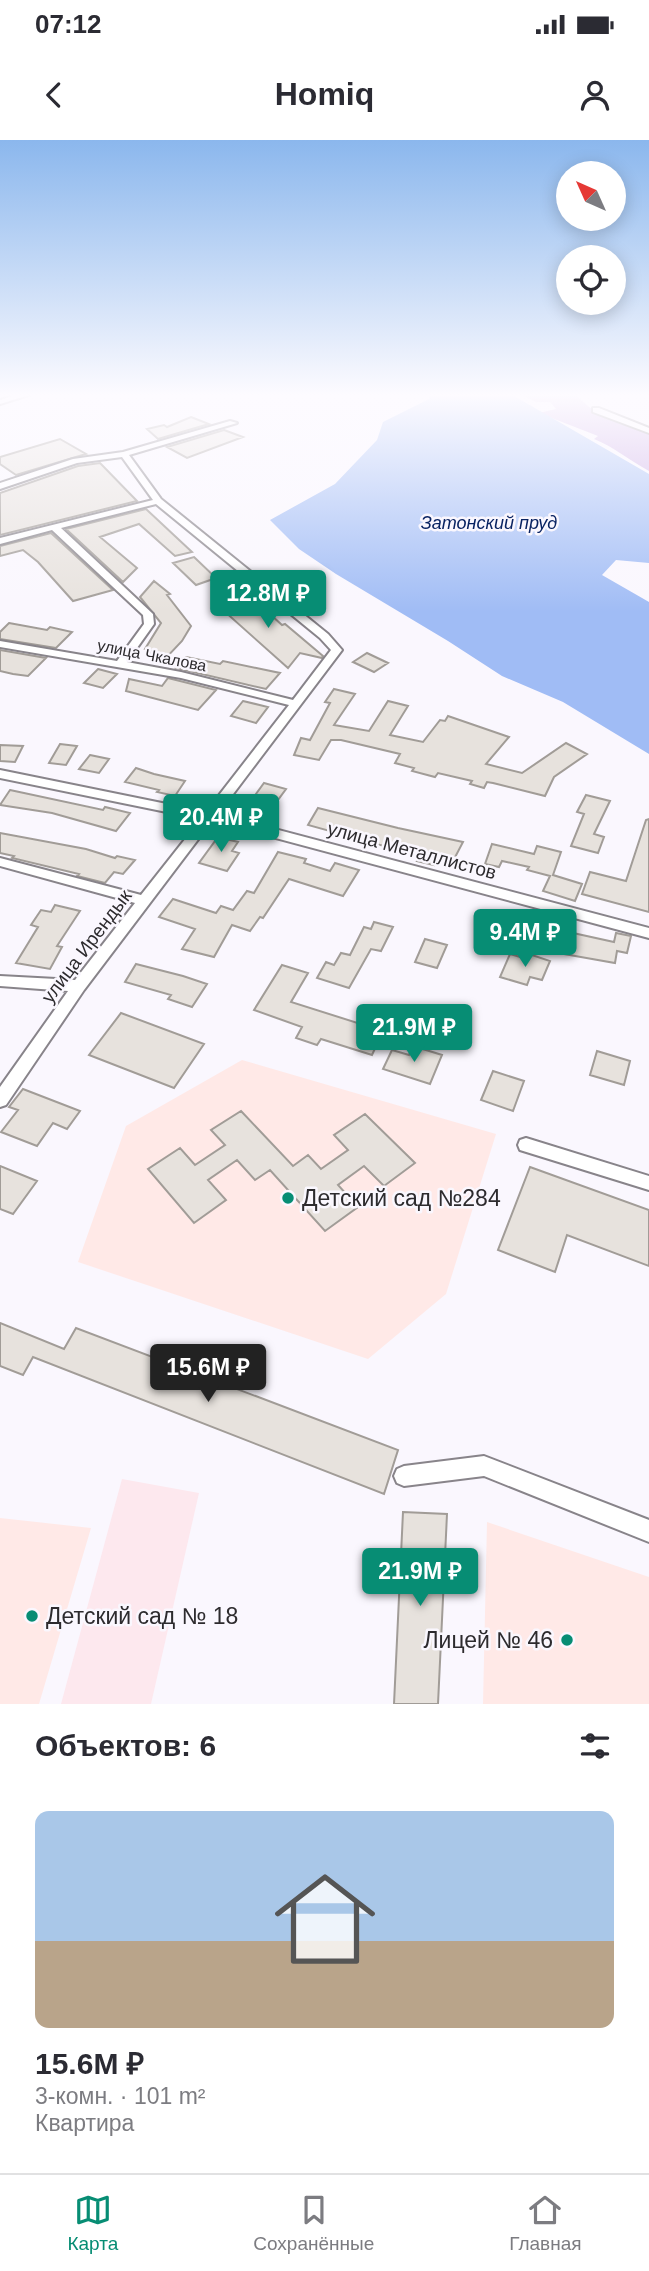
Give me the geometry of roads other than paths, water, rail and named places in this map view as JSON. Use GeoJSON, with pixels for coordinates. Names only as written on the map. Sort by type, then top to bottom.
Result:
{"type":"FeatureCollection","features":[{"type":"Feature","properties":{"kind":"street"},"geometry":{"type":"LineString","coordinates":[[0,486],[61,466]]}},
{"type":"Feature","properties":{"kind":"street","name":"улица Ирендык"},"geometry":{"type":"LineString","coordinates":[[0,1100],[79,986],[337,650],[324,636],[158,501],[133,466]]}},
{"type":"Feature","properties":{"kind":"street"},"geometry":{"type":"LineString","coordinates":[[0,541],[158,501]]}},
{"type":"Feature","properties":{"kind":"street"},"geometry":{"type":"LineString","coordinates":[[54,527],[148,614],[149,624],[120,664]]}},
{"type":"Feature","properties":{"kind":"street","name":"улица Чкалова"},"geometry":{"type":"LineString","coordinates":[[0,644],[181,675],[297,704]]}},
{"type":"Feature","properties":{"kind":"street","name":"улица Металлистов"},"geometry":{"type":"LineString","coordinates":[[0,774],[208,816],[649,933]]}},
{"type":"Feature","properties":{"kind":"street"},"geometry":{"type":"LineString","coordinates":[[0,862],[144,901]]}},
{"type":"Feature","properties":{"kind":"street"},"geometry":{"type":"LineString","coordinates":[[0,981],[79,986]]}},
{"type":"Feature","properties":{"kind":"street"},"geometry":{"type":"LineString","coordinates":[[526,1146],[649,1183]]}},
{"type":"Feature","properties":{"kind":"street"},"geometry":{"type":"LineString","coordinates":[[404,1476],[484,1466],[649,1531]]}},
{"type":"Feature","properties":{"kind":"water","name":"Затонский пруд"},"geometry":{"type":"Polygon","coordinates":[[[352,466],[635,466],[649,474],[649,563],[616,560],[602,575],[649,602],[649,754],[563,702],[502,676],[336,574],[299,549],[270,520],[335,484],[352,466]]]}},
{"type":"Feature","properties":{"kind":"place","name":"Детский сад №284"},"geometry":{"type":"Point","coordinates":[288,1198]}},
{"type":"Feature","properties":{"kind":"place","name":"Детский сад № 18"},"geometry":{"type":"Point","coordinates":[32,1616]}},
{"type":"Feature","properties":{"kind":"place","name":"Лицей № 46"},"geometry":{"type":"Point","coordinates":[567,1640]}}]}
